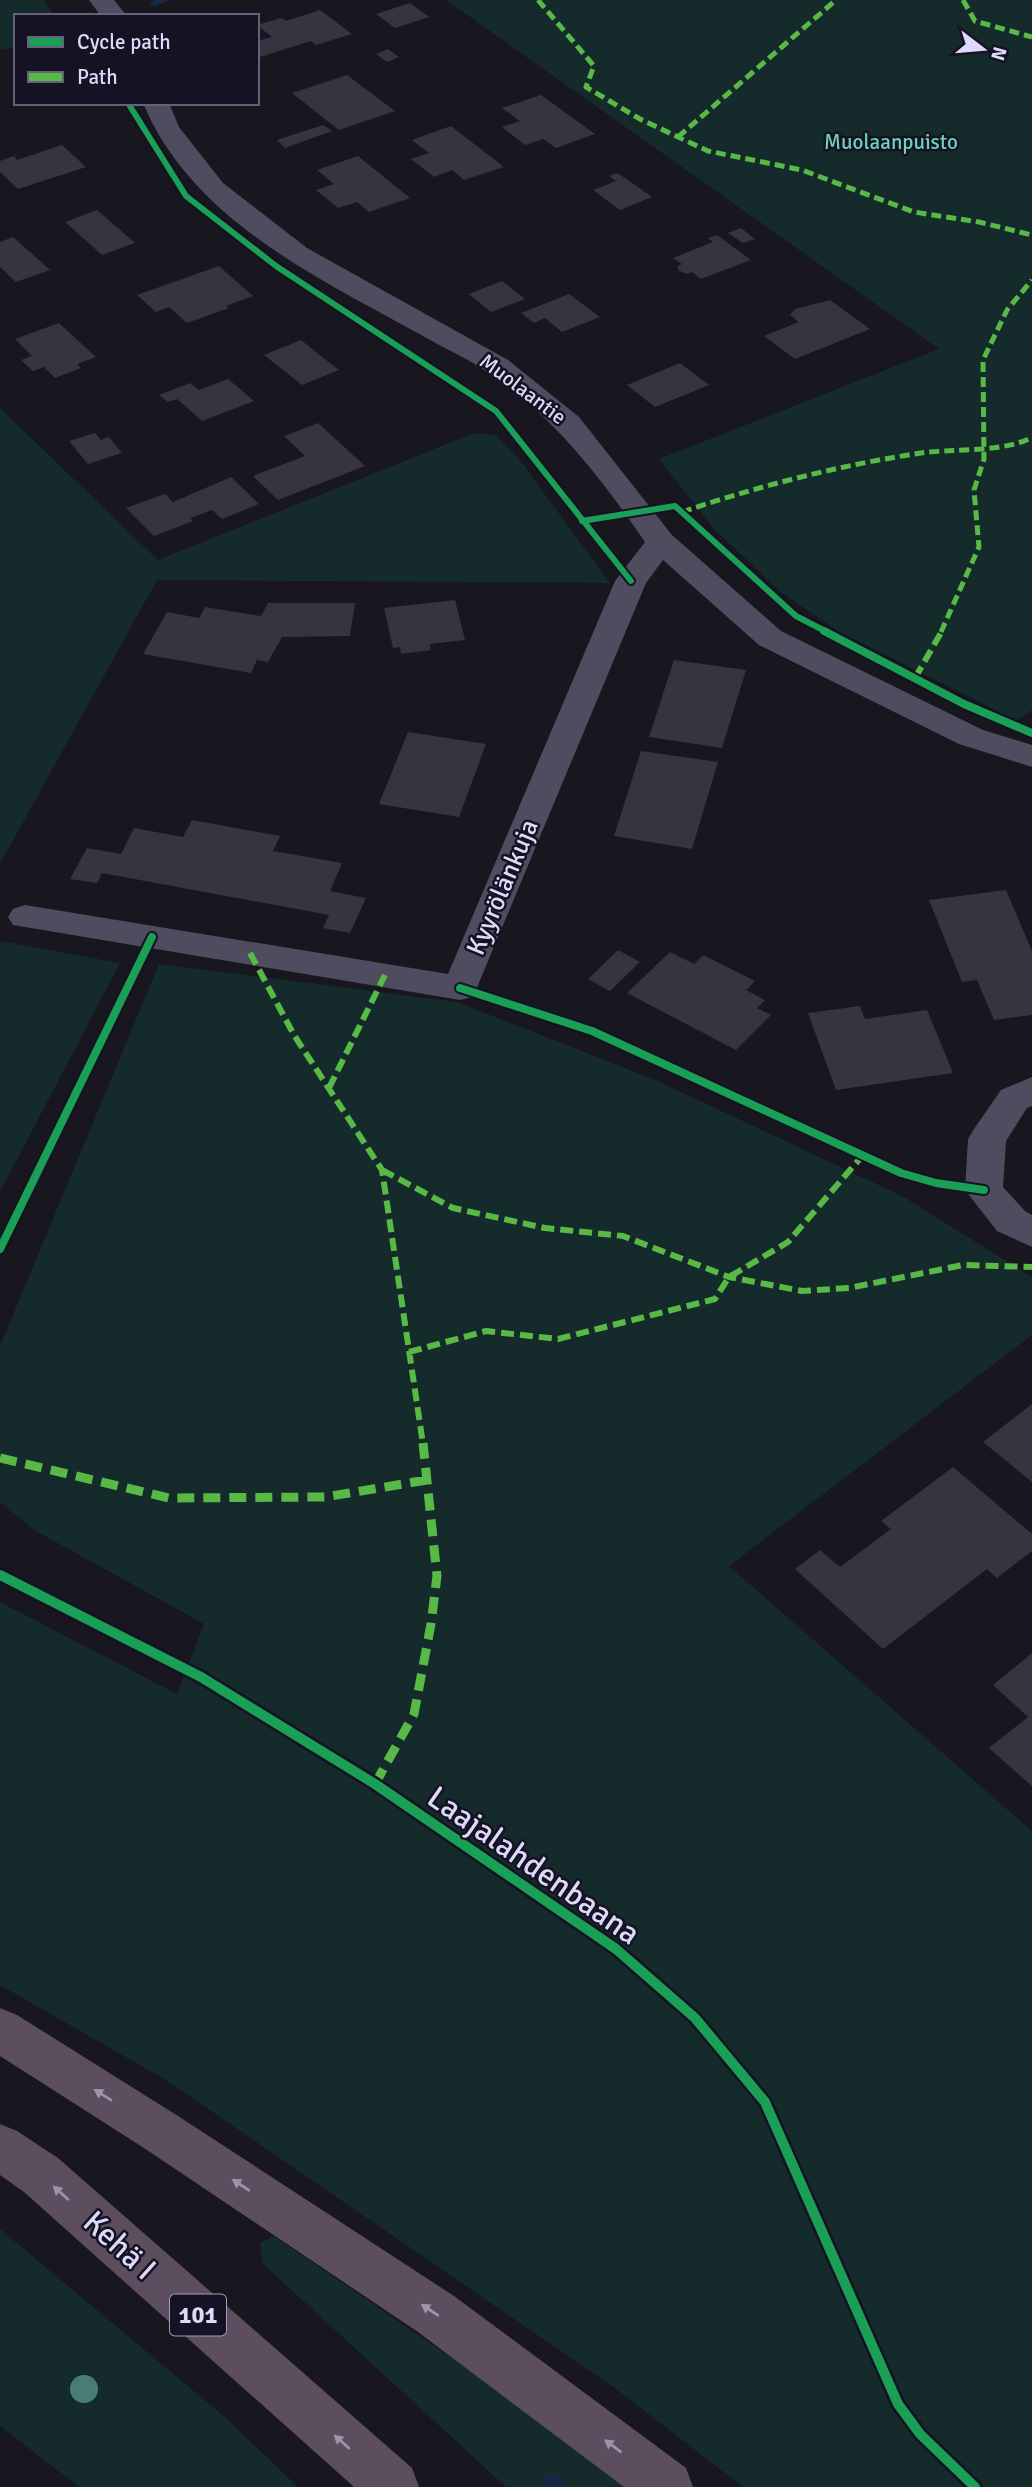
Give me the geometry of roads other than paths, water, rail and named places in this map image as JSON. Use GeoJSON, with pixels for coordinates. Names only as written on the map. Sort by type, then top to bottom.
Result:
{"type":"FeatureCollection","features":[{"type":"Feature","properties":{"kind":"highway"},"geometry":{"type":"LineString","coordinates":[[0,2030],[161,2132],[436,2314],[667,2487]]}},
{"type":"Feature","properties":{"kind":"highway","name":"Kehä I"},"geometry":{"type":"LineString","coordinates":[[0,2147],[41,2175],[393,2487]]}},
{"type":"Feature","properties":{"kind":"street"},"geometry":{"type":"LineString","coordinates":[[101,0],[113,14]]}},
{"type":"Feature","properties":{"kind":"street","name":"Muolaantie"},"geometry":{"type":"LineString","coordinates":[[157,105],[167,129],[214,189],[297,254],[498,366],[569,422],[661,542],[770,638],[971,737],[1032,757]]}},
{"type":"Feature","properties":{"kind":"street","name":"Kyyrölänkuja"},"geometry":{"type":"LineString","coordinates":[[25,917],[460,988],[631,581],[661,542]]}},
{"type":"Feature","properties":{"kind":"street"},"geometry":{"type":"LineString","coordinates":[[1032,1090],[1014,1099],[987,1139],[984,1189],[1011,1221],[1032,1233]]}},
{"type":"Feature","properties":{"kind":"waterway"},"geometry":{"type":"LineString","coordinates":[[154,3],[166,0]]}},
{"type":"Feature","properties":{"kind":"waterway"},"geometry":{"type":"LineString","coordinates":[[552,2484],[555,2487]]}},
{"type":"Feature","properties":{"kind":"park label","name":"Muolaanpuisto"},"geometry":{"type":"Point","coordinates":[891,142]}}]}
